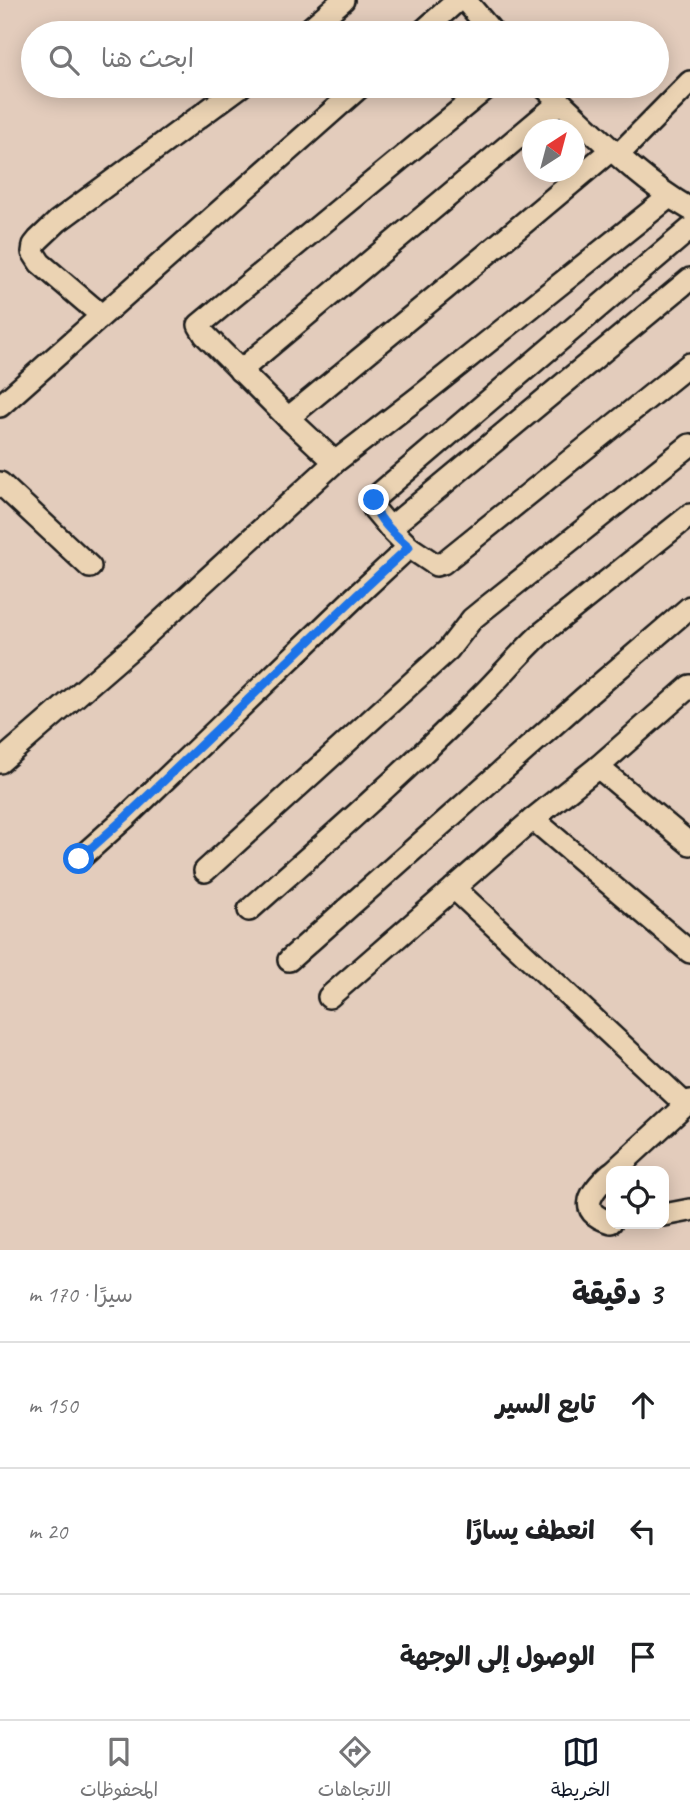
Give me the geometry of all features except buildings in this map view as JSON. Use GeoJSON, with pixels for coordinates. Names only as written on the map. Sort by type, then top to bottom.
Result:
{"type":"FeatureCollection","features":[{"type":"Feature","properties":{"kind":"street"},"geometry":{"type":"LineString","coordinates":[[319,21],[343,0]]}},
{"type":"Feature","properties":{"kind":"street"},"geometry":{"type":"LineString","coordinates":[[434,21],[458,0]]}},
{"type":"Feature","properties":{"kind":"street"},"geometry":{"type":"LineString","coordinates":[[465,0],[483,21]]}},
{"type":"Feature","properties":{"kind":"street"},"geometry":{"type":"LineString","coordinates":[[288,418],[614,153],[690,82]]}},
{"type":"Feature","properties":{"kind":"street"},"geometry":{"type":"LineString","coordinates":[[101,314],[40,263],[33,252],[34,245],[58,221],[225,98]]}},
{"type":"Feature","properties":{"kind":"street"},"geometry":{"type":"LineString","coordinates":[[0,406],[347,98]]}},
{"type":"Feature","properties":{"kind":"street"},"geometry":{"type":"LineString","coordinates":[[335,462],[201,332],[199,325],[474,98]]}},
{"type":"Feature","properties":{"kind":"street"},"geometry":{"type":"LineString","coordinates":[[556,98],[614,153],[670,197],[690,209]]}},
{"type":"Feature","properties":{"kind":"street"},"geometry":{"type":"LineString","coordinates":[[240,371],[560,102]]}},
{"type":"Feature","properties":{"kind":"street"},"geometry":{"type":"LineString","coordinates":[[0,762],[134,646],[335,462],[670,197]]}},
{"type":"Feature","properties":{"kind":"street"},"geometry":{"type":"LineString","coordinates":[[690,229],[378,495],[374,500],[374,509],[409,547],[436,565],[443,563],[690,364]]}},
{"type":"Feature","properties":{"kind":"street"},"geometry":{"type":"LineString","coordinates":[[390,528],[690,279]]}},
{"type":"Feature","properties":{"kind":"street"},"geometry":{"type":"LineString","coordinates":[[205,871],[448,650],[483,610],[690,446]]}},
{"type":"Feature","properties":{"kind":"street"},"geometry":{"type":"LineString","coordinates":[[0,483],[90,567]]}},
{"type":"Feature","properties":{"kind":"street"},"geometry":{"type":"LineString","coordinates":[[249,910],[351,821],[542,633],[690,515]]}},
{"type":"Feature","properties":{"kind":"street"},"geometry":{"type":"LineString","coordinates":[[79,859],[409,547]]}},
{"type":"Feature","properties":{"kind":"street"},"geometry":{"type":"LineString","coordinates":[[289,960],[690,607]]}},
{"type":"Feature","properties":{"kind":"street"},"geometry":{"type":"LineString","coordinates":[[329,997],[533,819],[685,698]]}},
{"type":"Feature","properties":{"kind":"street"},"geometry":{"type":"LineString","coordinates":[[598,767],[690,844]]}},
{"type":"Feature","properties":{"kind":"street"},"geometry":{"type":"LineString","coordinates":[[533,819],[690,952]]}},
{"type":"Feature","properties":{"kind":"street"},"geometry":{"type":"LineString","coordinates":[[454,888],[688,1103],[619,1166]]}},
{"type":"Feature","properties":{"kind":"street"},"geometry":{"type":"LineString","coordinates":[[606,1178],[590,1196],[589,1202],[596,1216],[606,1220]]}},
{"type":"Feature","properties":{"kind":"street"},"geometry":{"type":"LineString","coordinates":[[669,1214],[690,1210]]}},
{"type":"Feature","properties":{"kind":"route"},"geometry":{"type":"LineString","coordinates":[[79,859],[409,547],[379,516],[374,509],[374,500]]}}]}
